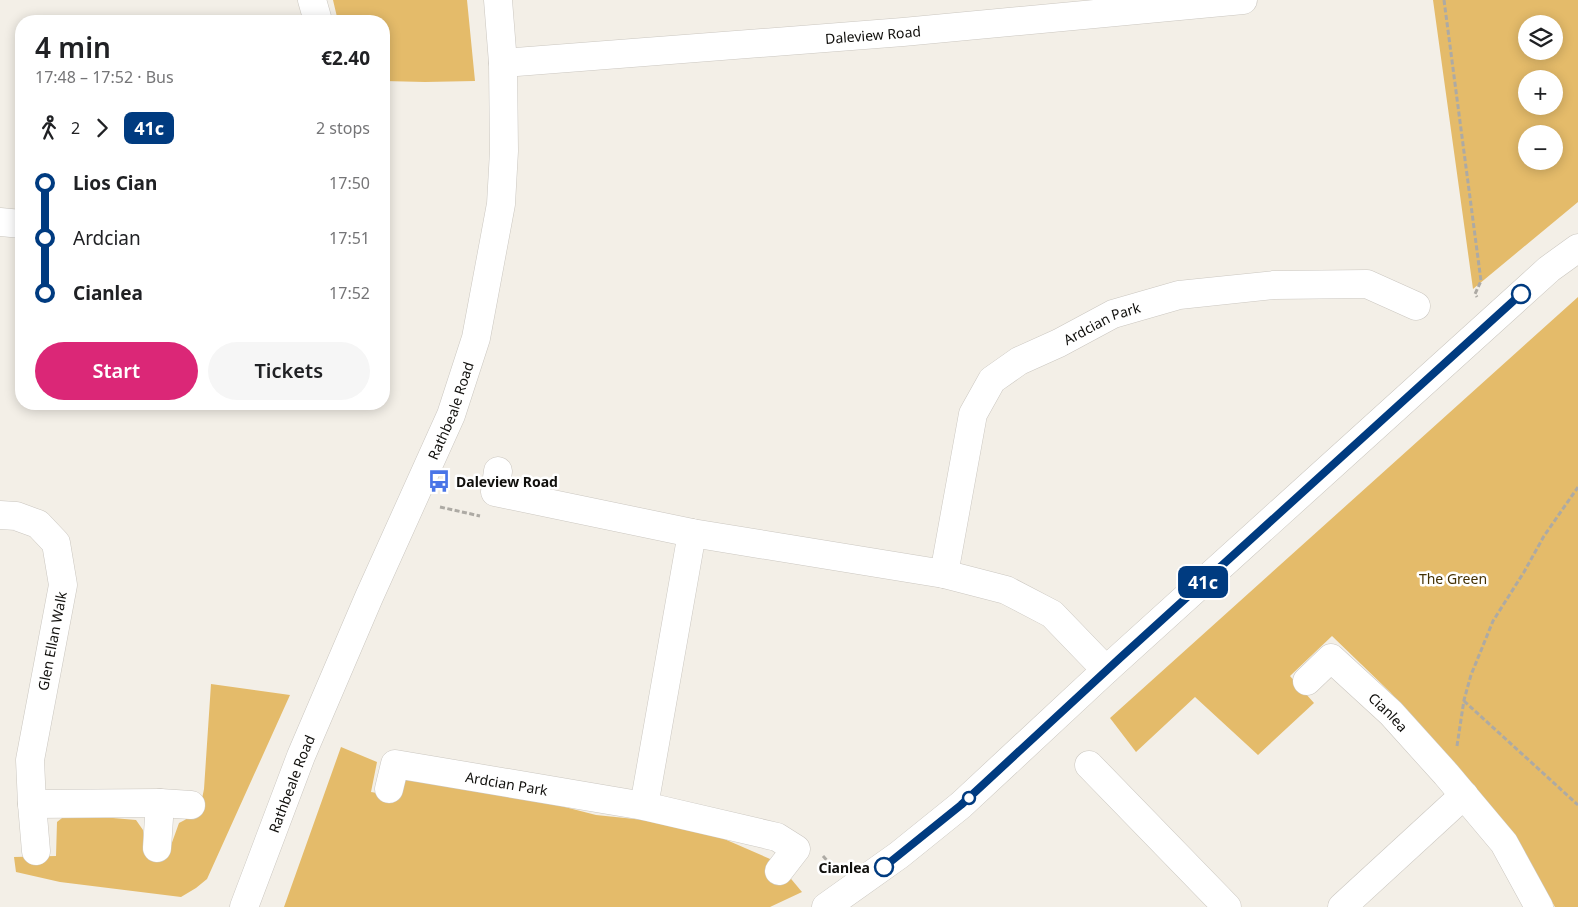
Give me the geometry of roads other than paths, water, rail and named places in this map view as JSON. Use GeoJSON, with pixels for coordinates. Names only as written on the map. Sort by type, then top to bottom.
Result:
{"type":"FeatureCollection","features":[{"type":"Feature","properties":{"kind":"street"},"geometry":{"type":"LineString","coordinates":[[312,0],[316,15]]}},
{"type":"Feature","properties":{"kind":"street","name":"Rathbeale Road"},"geometry":{"type":"LineString","coordinates":[[244,907],[301,756],[451,415],[476,338],[501,204],[504,151],[503,63],[498,0]]}},
{"type":"Feature","properties":{"kind":"street","name":"Daleview Road"},"geometry":{"type":"LineString","coordinates":[[503,63],[903,32],[1243,0]]}},
{"type":"Feature","properties":{"kind":"street"},"geometry":{"type":"LineString","coordinates":[[0,222],[15,223]]}},
{"type":"Feature","properties":{"kind":"street"},"geometry":{"type":"LineString","coordinates":[[826,907],[899,855],[961,805],[1106,670],[1549,268],[1578,248]]}},
{"type":"Feature","properties":{"kind":"street","name":"Ardcian Park"},"geometry":{"type":"LineString","coordinates":[[944,574],[974,414],[992,380],[1019,361],[1059,343],[1113,314],[1179,295],[1274,285],[1367,284],[1416,306]]}},
{"type":"Feature","properties":{"kind":"street"},"geometry":{"type":"LineString","coordinates":[[498,471],[495,492],[692,533],[944,574],[1006,590],[1052,614],[1106,670]]}},
{"type":"Feature","properties":{"kind":"street","name":"Glen Ellan Walk"},"geometry":{"type":"LineString","coordinates":[[0,515],[16,516],[38,524],[56,543],[63,585],[30,760],[36,851]]}},
{"type":"Feature","properties":{"kind":"street"},"geometry":{"type":"LineString","coordinates":[[644,806],[692,533]]}},
{"type":"Feature","properties":{"kind":"street","name":"Cianlea"},"geometry":{"type":"LineString","coordinates":[[1307,681],[1331,658],[1391,712],[1504,843],[1539,907]]}},
{"type":"Feature","properties":{"kind":"street","name":"Ardcian Park"},"geometry":{"type":"LineString","coordinates":[[390,789],[395,764],[644,806],[777,837],[796,850],[779,871]]}},
{"type":"Feature","properties":{"kind":"street"},"geometry":{"type":"LineString","coordinates":[[1089,765],[1227,907]]}},
{"type":"Feature","properties":{"kind":"street"},"geometry":{"type":"LineString","coordinates":[[1348,905],[1464,795]]}},
{"type":"Feature","properties":{"kind":"street"},"geometry":{"type":"LineString","coordinates":[[157,848],[160,803]]}},
{"type":"Feature","properties":{"kind":"street"},"geometry":{"type":"LineString","coordinates":[[32,804],[160,803],[192,805]]}},
{"type":"Feature","properties":{"kind":"place","name":"Daleview Road"},"geometry":{"type":"Point","coordinates":[439,481]}},
{"type":"Feature","properties":{"kind":"place","name":"Cianlea"},"geometry":{"type":"Point","coordinates":[884,867]}},
{"type":"Feature","properties":{"kind":"park label","name":"The Green"},"geometry":{"type":"Point","coordinates":[1453,578]}}]}
